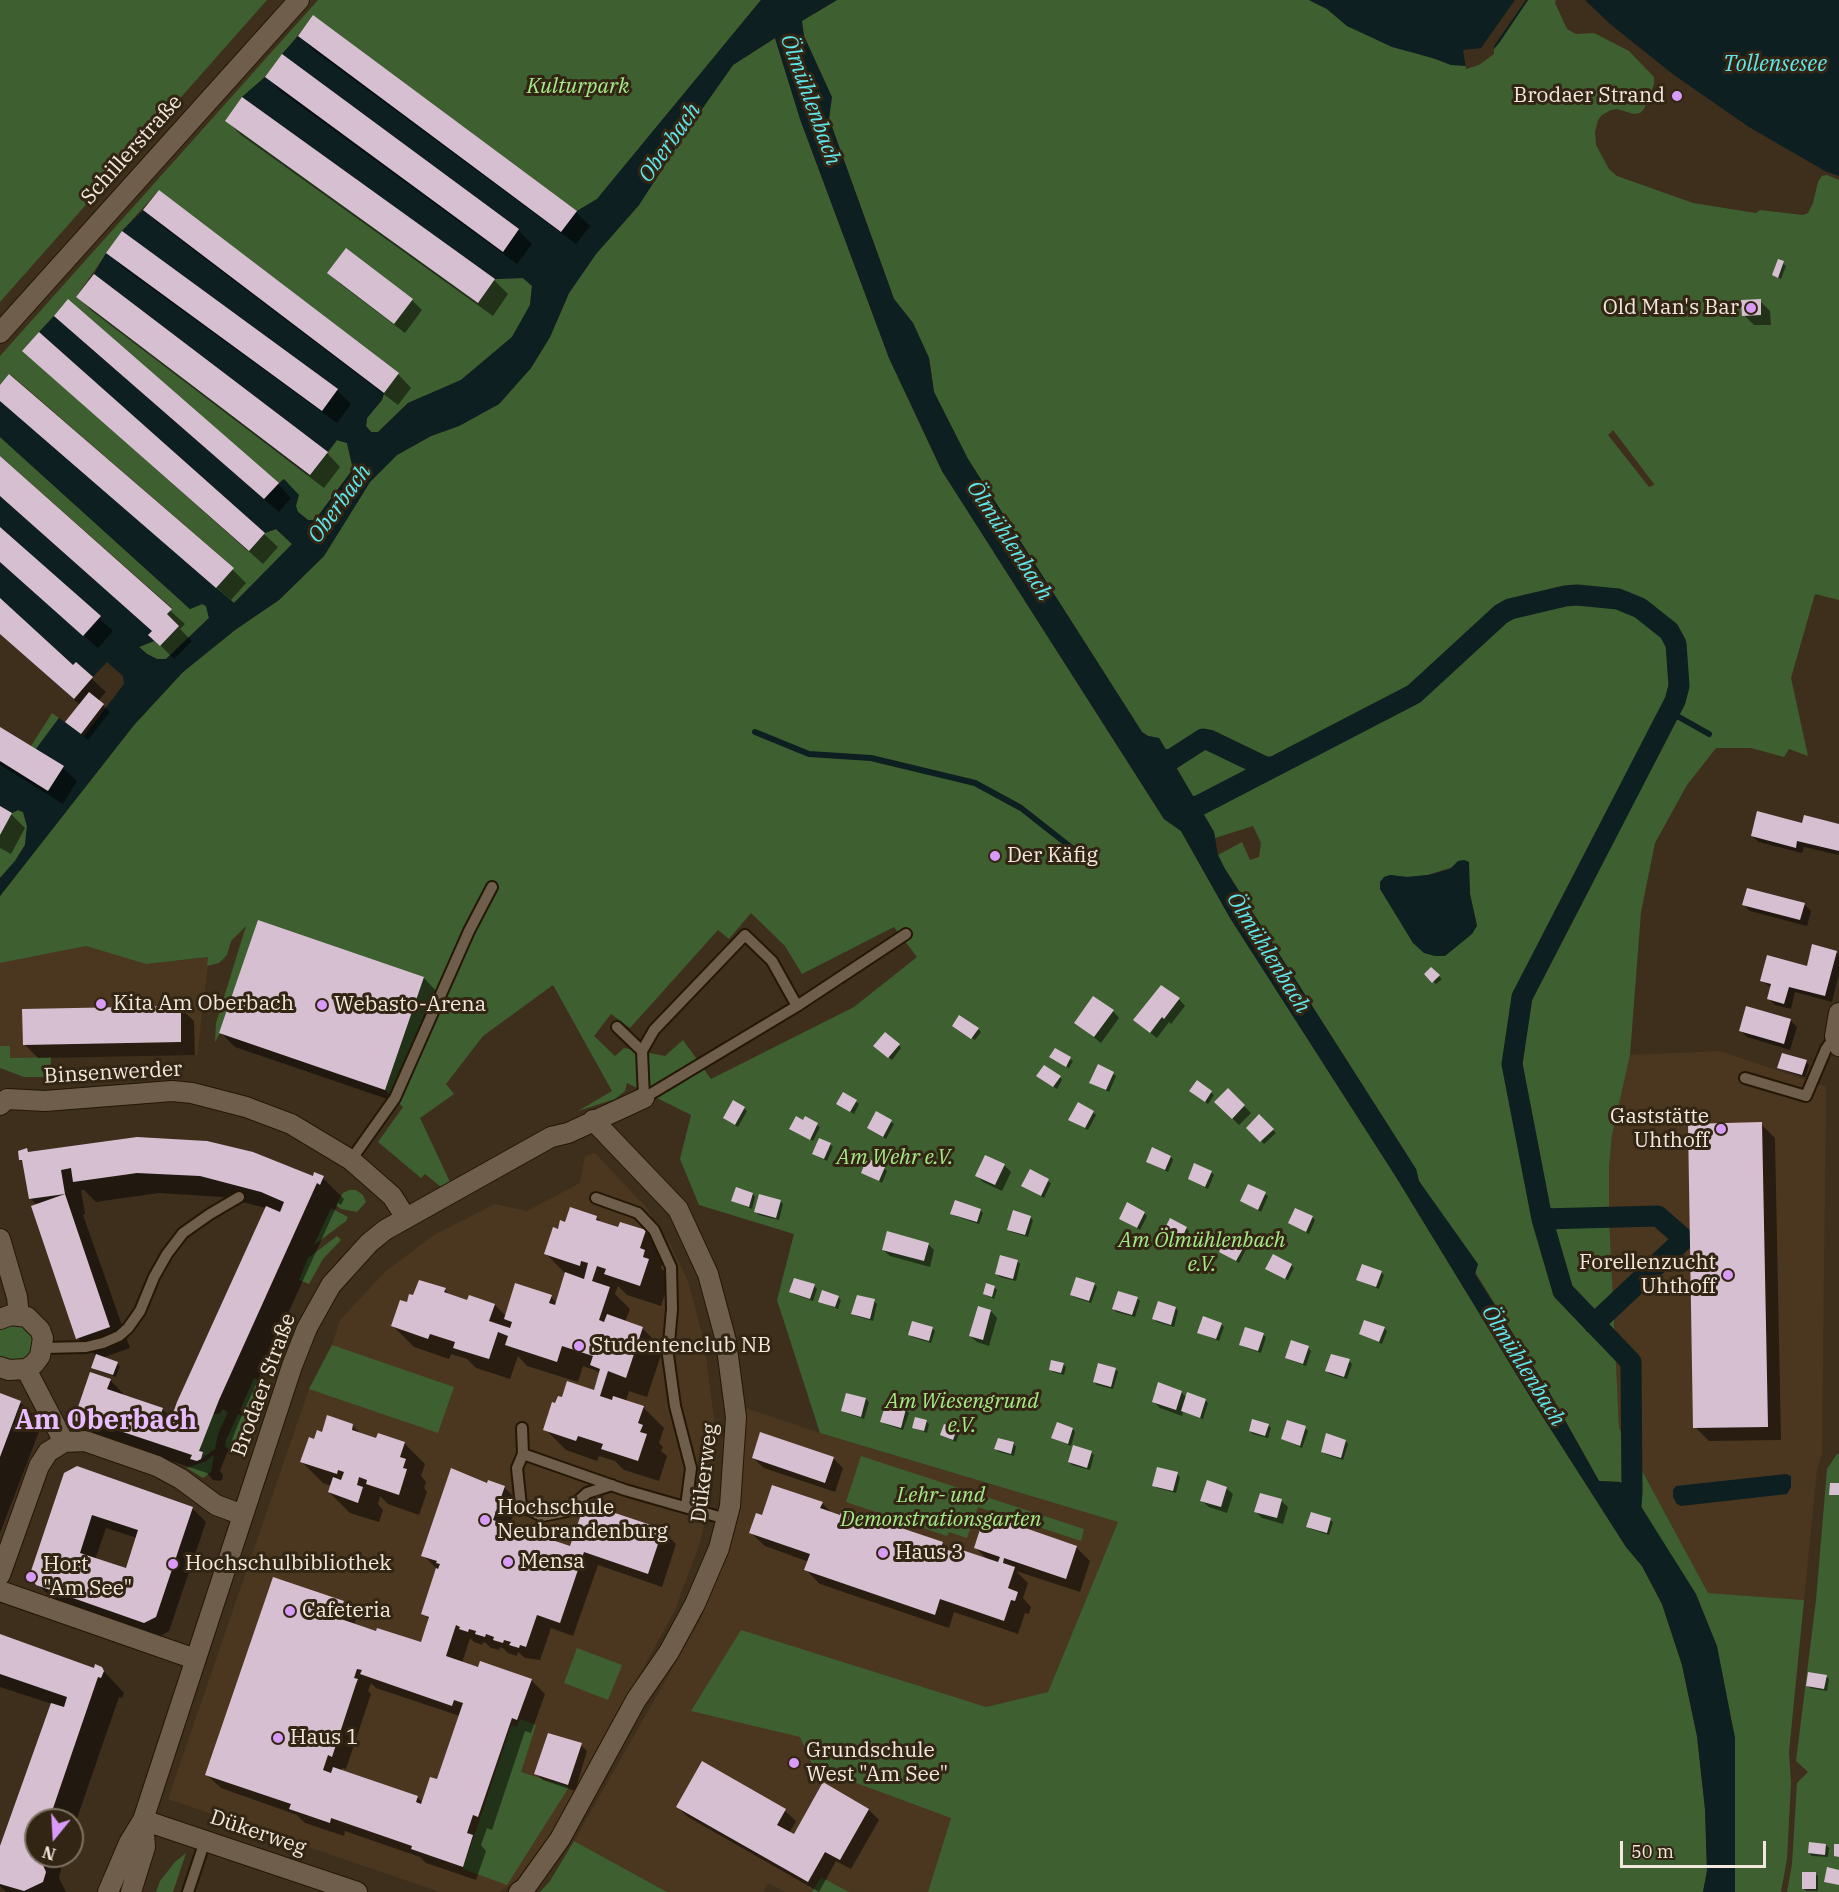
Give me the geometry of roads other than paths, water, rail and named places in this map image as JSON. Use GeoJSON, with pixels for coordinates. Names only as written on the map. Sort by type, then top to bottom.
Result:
{"type":"FeatureCollection","features":[{"type":"Feature","properties":{"kind":"street","name":"Schillerstraße"},"geometry":{"type":"LineString","coordinates":[[0,333],[299,0]]}},
{"type":"Feature","properties":{"kind":"street"},"geometry":{"type":"LineString","coordinates":[[1837,1041],[1839,1013]]}},
{"type":"Feature","properties":{"kind":"street","name":"Binsenwerder"},"geometry":{"type":"LineString","coordinates":[[0,1106],[7,1099],[45,1101],[172,1091],[192,1093],[246,1107],[291,1124],[351,1160],[392,1196],[406,1218]]}},
{"type":"Feature","properties":{"kind":"street","name":"Brodaer Straße"},"geometry":{"type":"LineString","coordinates":[[108,1892],[129,1843],[143,1820],[292,1366],[307,1328],[331,1286],[369,1243],[385,1230],[551,1137],[568,1133],[644,1098]]}},
{"type":"Feature","properties":{"kind":"street","name":"Dükerweg"},"geometry":{"type":"LineString","coordinates":[[519,1892],[525,1888],[560,1839],[636,1700],[669,1652],[695,1604],[719,1548],[730,1506],[736,1417],[726,1341],[708,1274],[678,1209],[593,1120]]}},
{"type":"Feature","properties":{"kind":"street"},"geometry":{"type":"LineString","coordinates":[[0,1239],[17,1297],[9,1317],[27,1317],[40,1330],[43,1338],[40,1356],[26,1369],[9,1370],[0,1367]]}},
{"type":"Feature","properties":{"kind":"street"},"geometry":{"type":"LineString","coordinates":[[26,1369],[64,1442]]}},
{"type":"Feature","properties":{"kind":"street"},"geometry":{"type":"LineString","coordinates":[[0,1575],[39,1466],[48,1452],[64,1442],[85,1441],[157,1467],[181,1479],[216,1505],[243,1515]]}},
{"type":"Feature","properties":{"kind":"street"},"geometry":{"type":"LineString","coordinates":[[0,1591],[195,1659]]}},
{"type":"Feature","properties":{"kind":"street","name":"Brodaer Straße"},"geometry":{"type":"LineString","coordinates":[[131,1892],[145,1847],[143,1820]]}},
{"type":"Feature","properties":{"kind":"street","name":"Dükerweg"},"geometry":{"type":"LineString","coordinates":[[143,1820],[357,1892]]}},
{"type":"Feature","properties":{"kind":"lane"},"geometry":{"type":"LineString","coordinates":[[351,1160],[395,1098],[469,931],[492,887]]}},
{"type":"Feature","properties":{"kind":"lane"},"geometry":{"type":"LineString","coordinates":[[797,1006],[772,961],[745,935],[654,1030],[642,1051],[644,1098],[797,1006],[906,934]]}},
{"type":"Feature","properties":{"kind":"lane"},"geometry":{"type":"LineString","coordinates":[[617,1027],[642,1051]]}},
{"type":"Feature","properties":{"kind":"lane"},"geometry":{"type":"LineString","coordinates":[[1745,1078],[1806,1096],[1826,1049],[1837,1041]]}},
{"type":"Feature","properties":{"kind":"lane"},"geometry":{"type":"LineString","coordinates":[[43,1348],[86,1347],[104,1343],[119,1336],[140,1311],[163,1262],[183,1233],[239,1197]]}},
{"type":"Feature","properties":{"kind":"lane"},"geometry":{"type":"LineString","coordinates":[[596,1198],[638,1213],[654,1230],[671,1267],[672,1309],[668,1354],[675,1406],[690,1468],[686,1508]]}},
{"type":"Feature","properties":{"kind":"lane"},"geometry":{"type":"LineString","coordinates":[[522,1428],[523,1454],[517,1468],[521,1506],[542,1516],[567,1511],[587,1493],[612,1485]]}},
{"type":"Feature","properties":{"kind":"lane"},"geometry":{"type":"LineString","coordinates":[[523,1454],[612,1485],[726,1519]]}},
{"type":"Feature","properties":{"kind":"lane"},"geometry":{"type":"LineString","coordinates":[[188,1892],[205,1841]]}},
{"type":"Feature","properties":{"kind":"water"},"geometry":{"type":"Polygon","coordinates":[[[761,0],[837,0],[802,21],[804,36],[832,97],[829,119],[894,299],[913,323],[929,358],[934,392],[968,459],[1142,732],[1159,738],[1214,832],[1218,855],[1225,869],[1416,1169],[1419,1181],[1478,1264],[1475,1274],[1548,1390],[1599,1481],[1620,1482],[1632,1492],[1696,1594],[1717,1646],[1735,1738],[1735,1892],[1703,1892],[1707,1871],[1705,1809],[1697,1736],[1682,1665],[1662,1604],[1642,1566],[1626,1547],[1534,1403],[1396,1177],[1230,918],[1181,831],[1164,819],[942,471],[889,358],[800,119],[775,38],[733,65],[639,205],[596,254],[569,293],[550,337],[531,368],[499,404],[397,455],[370,482],[324,556],[279,600],[235,630],[183,672],[134,725],[0,896],[0,878],[25,845],[27,826],[23,812],[18,810],[12,813],[0,806],[0,761],[48,791],[64,766],[36,749],[59,718],[84,736],[124,684],[123,676],[107,662],[93,677],[76,662],[73,665],[0,598],[0,496],[152,631],[149,635],[154,641],[139,647],[147,654],[157,659],[166,659],[209,618],[206,606],[202,604],[190,609],[0,437],[0,401],[234,603],[292,544],[276,529],[265,533],[39,332],[54,316],[264,499],[284,479],[299,495],[296,506],[298,512],[308,520],[315,520],[353,469],[347,443],[337,440],[328,452],[94,274],[106,253],[322,410],[338,389],[122,231],[143,210],[384,393],[382,400],[367,418],[366,426],[371,432],[378,432],[408,403],[461,380],[512,337],[530,305],[532,286],[523,278],[495,279],[242,97],[265,77],[503,251],[519,229],[282,54],[298,36],[561,231],[577,211],[597,199],[761,0]]]}},
{"type":"Feature","properties":{"kind":"water"},"geometry":{"type":"Polygon","coordinates":[[[1309,0],[1528,0],[1489,55],[1466,66],[1451,65],[1392,47],[1347,26],[1327,9],[1309,0]]]}},
{"type":"Feature","properties":{"kind":"water","name":"Tollensesee"},"geometry":{"type":"Polygon","coordinates":[[[1585,0],[1839,0],[1839,176],[1825,171],[1749,127],[1674,75],[1610,24],[1585,0]]]}},
{"type":"Feature","properties":{"kind":"water"},"geometry":{"type":"Polygon","coordinates":[[[1458,861],[1469,862],[1470,894],[1477,926],[1472,934],[1445,956],[1424,953],[1413,943],[1380,889],[1380,882],[1384,877],[1390,875],[1407,877],[1428,875],[1450,869],[1458,861]]]}},
{"type":"Feature","properties":{"kind":"water"},"geometry":{"type":"Polygon","coordinates":[[[1786,1474],[1791,1476],[1791,1487],[1787,1494],[1681,1506],[1673,1497],[1673,1490],[1676,1486],[1786,1474]]]}},
{"type":"Feature","properties":{"kind":"waterway"},"geometry":{"type":"LineString","coordinates":[[1178,807],[1198,806],[1414,694],[1501,614],[1510,609],[1565,596],[1618,599],[1640,608],[1669,631],[1676,644],[1679,686],[1675,701],[1522,997],[1512,1064],[1542,1219],[1563,1291],[1631,1362],[1632,1492],[1630,1520]]}},
{"type":"Feature","properties":{"kind":"waterway"},"geometry":{"type":"LineString","coordinates":[[1670,712],[1709,734]]}},
{"type":"Feature","properties":{"kind":"waterway"},"geometry":{"type":"LineString","coordinates":[[755,732],[809,754],[871,758],[975,783],[1021,808],[1082,856]]}},
{"type":"Feature","properties":{"kind":"waterway"},"geometry":{"type":"LineString","coordinates":[[1150,762],[1172,759],[1203,739],[1265,767],[1272,767]]}},
{"type":"Feature","properties":{"kind":"waterway"},"geometry":{"type":"LineString","coordinates":[[1542,1219],[1658,1216],[1684,1239],[1594,1324]]}},
{"type":"Feature","properties":{"kind":"place","name":"Brodaer Strand"},"geometry":{"type":"Point","coordinates":[1677,96]}},
{"type":"Feature","properties":{"kind":"place","name":"Old Man's Bar"},"geometry":{"type":"Point","coordinates":[1751,308]}},
{"type":"Feature","properties":{"kind":"place","name":"Der Käfig"},"geometry":{"type":"Point","coordinates":[995,856]}},
{"type":"Feature","properties":{"kind":"place","name":"Kita Am Oberbach"},"geometry":{"type":"Point","coordinates":[101,1004]}},
{"type":"Feature","properties":{"kind":"place","name":"Webasto-Arena"},"geometry":{"type":"Point","coordinates":[322,1005]}},
{"type":"Feature","properties":{"kind":"place","name":"Gaststätte Uhthoff"},"geometry":{"type":"Point","coordinates":[1721,1129]}},
{"type":"Feature","properties":{"kind":"place","name":"Forellenzucht Uhthoff"},"geometry":{"type":"Point","coordinates":[1728,1275]}},
{"type":"Feature","properties":{"kind":"place","name":"Studentenclub NB"},"geometry":{"type":"Point","coordinates":[579,1346]}},
{"type":"Feature","properties":{"kind":"place","name":"Hochschule Neubrandenburg"},"geometry":{"type":"Point","coordinates":[485,1520]}},
{"type":"Feature","properties":{"kind":"place","name":"Haus 3"},"geometry":{"type":"Point","coordinates":[883,1553]}},
{"type":"Feature","properties":{"kind":"place","name":"Mensa"},"geometry":{"type":"Point","coordinates":[508,1562]}},
{"type":"Feature","properties":{"kind":"place","name":"Hochschulbibliothek"},"geometry":{"type":"Point","coordinates":[173,1564]}},
{"type":"Feature","properties":{"kind":"place","name":"Hort \"Am See\""},"geometry":{"type":"Point","coordinates":[31,1577]}},
{"type":"Feature","properties":{"kind":"place","name":"Cafeteria"},"geometry":{"type":"Point","coordinates":[290,1611]}},
{"type":"Feature","properties":{"kind":"place","name":"Haus 1"},"geometry":{"type":"Point","coordinates":[278,1738]}},
{"type":"Feature","properties":{"kind":"place","name":"Grundschule West \"Am See\""},"geometry":{"type":"Point","coordinates":[794,1763]}},
{"type":"Feature","properties":{"kind":"district","name":"Am Oberbach"},"geometry":{"type":"Point","coordinates":[106,1421]}},
{"type":"Feature","properties":{"kind":"park label","name":"Kulturpark"},"geometry":{"type":"Point","coordinates":[578,87]}},
{"type":"Feature","properties":{"kind":"park label","name":"Am Wehr e.V."},"geometry":{"type":"Point","coordinates":[895,1158]}},
{"type":"Feature","properties":{"kind":"park label","name":"Am Ölmühlenbach e.V."},"geometry":{"type":"Point","coordinates":[1202,1253]}},
{"type":"Feature","properties":{"kind":"park label","name":"Am Wiesengrund e.V."},"geometry":{"type":"Point","coordinates":[962,1414]}},
{"type":"Feature","properties":{"kind":"park label","name":"Lehr- und Demonstrationsgarten"},"geometry":{"type":"Point","coordinates":[941,1508]}},
{"type":"Feature","properties":{"kind":"water label","name":"Ölmühlenbach"},"geometry":{"type":"Point","coordinates":[810,100]}},
{"type":"Feature","properties":{"kind":"water label","name":"Oberbach"},"geometry":{"type":"Point","coordinates":[670,143]}},
{"type":"Feature","properties":{"kind":"water label","name":"Oberbach"},"geometry":{"type":"Point","coordinates":[340,504]}},
{"type":"Feature","properties":{"kind":"water label","name":"Ölmühlenbach"},"geometry":{"type":"Point","coordinates":[1009,541]}},
{"type":"Feature","properties":{"kind":"water label","name":"Ölmühlenbach"},"geometry":{"type":"Point","coordinates":[1268,953]}},
{"type":"Feature","properties":{"kind":"water label","name":"Ölmühlenbach"},"geometry":{"type":"Point","coordinates":[1523,1366]}}]}
